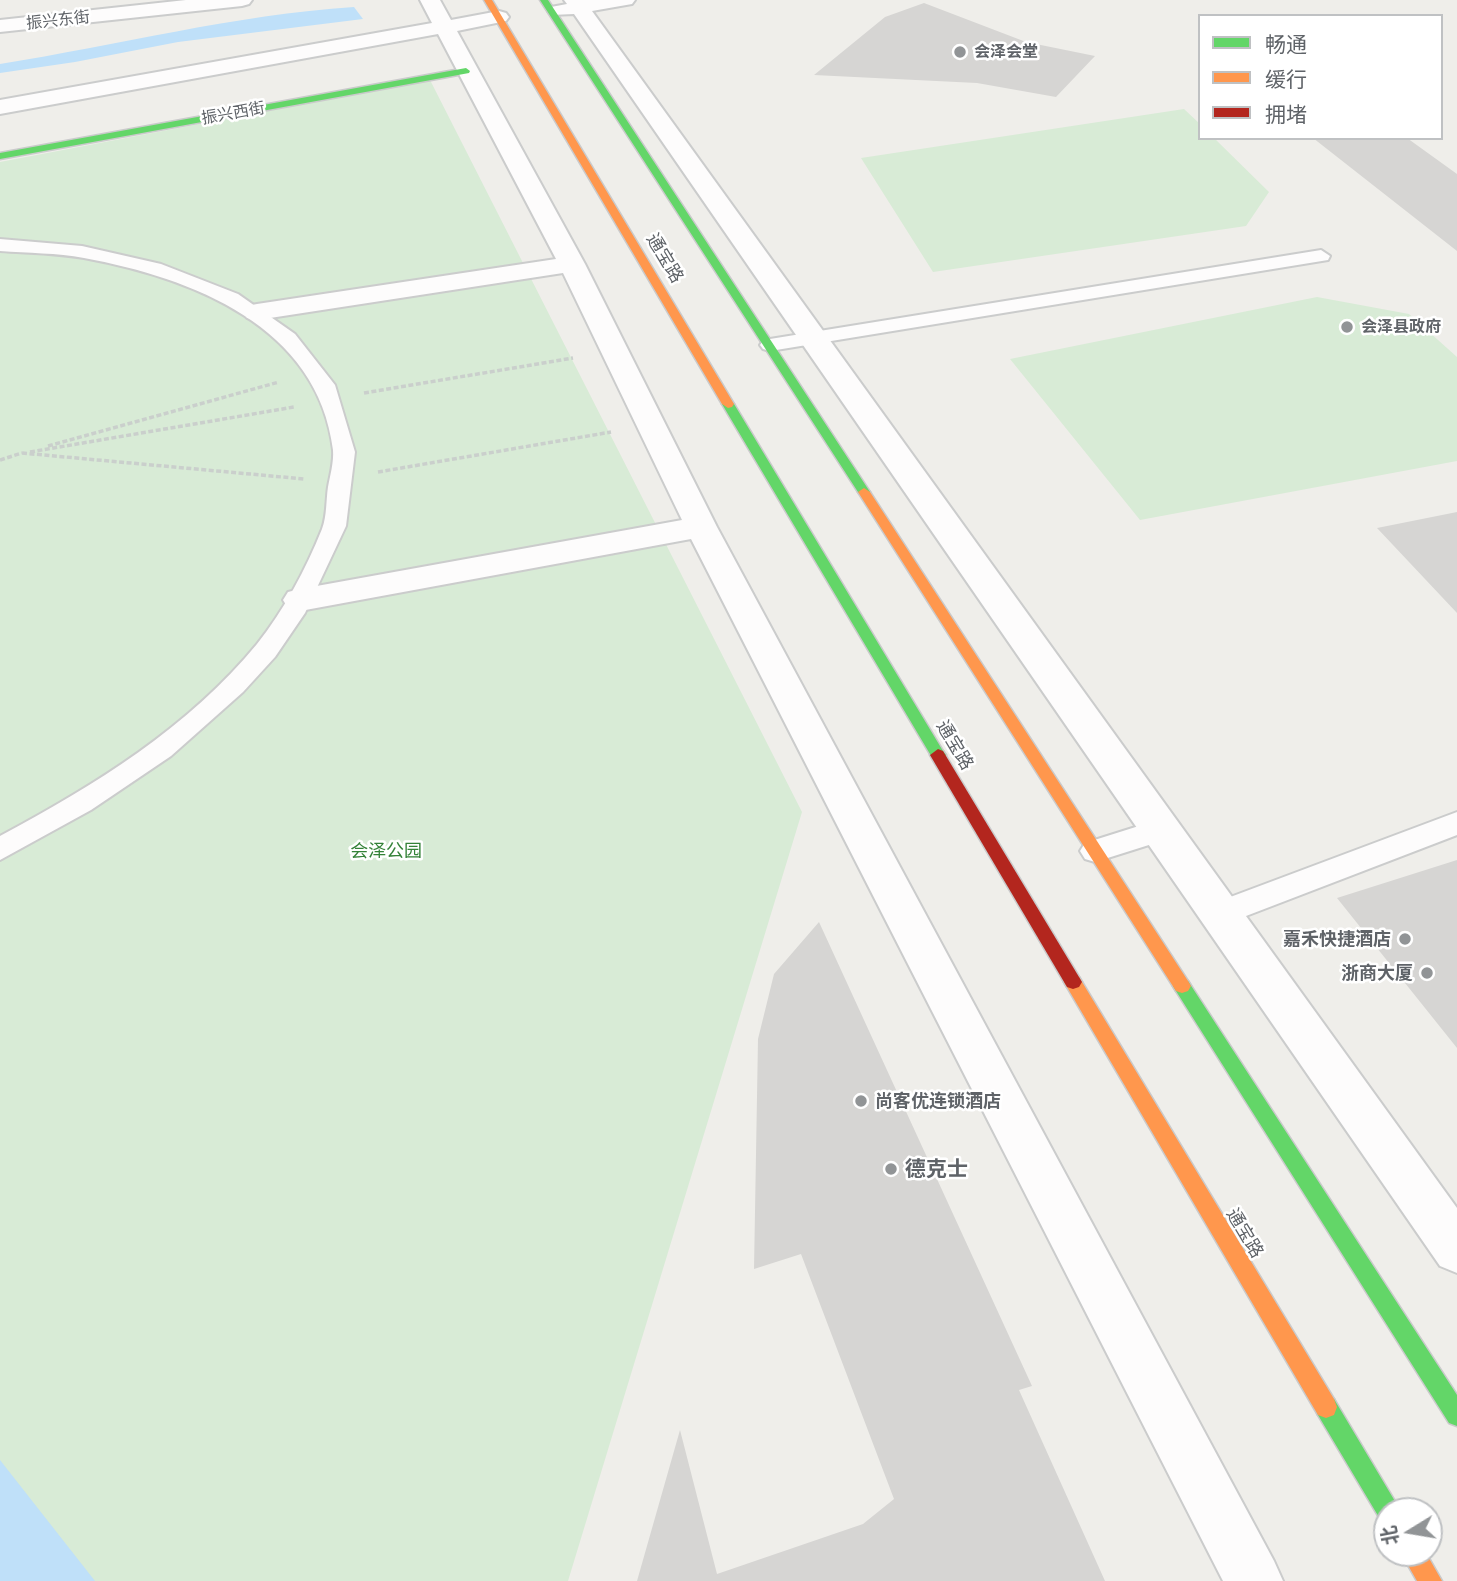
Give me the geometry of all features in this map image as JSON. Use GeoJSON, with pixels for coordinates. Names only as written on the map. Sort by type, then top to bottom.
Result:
{"type":"FeatureCollection","features":[{"type":"Feature","properties":{"kind":"main road"},"geometry":{"type":"LineString","coordinates":[[562,5],[770,345],[1457,1415]]}},
{"type":"Feature","properties":{"kind":"main road","name":"通宝路"},"geometry":{"type":"LineString","coordinates":[[494,9],[1380,1497]]}},
{"type":"Feature","properties":{"kind":"main road","name":"振兴西街"},"geometry":{"type":"LineString","coordinates":[[0,156],[466,71]]}},
{"type":"Feature","properties":{"kind":"street","name":"振兴东街"},"geometry":{"type":"LineString","coordinates":[[0,26],[242,0]]}},
{"type":"Feature","properties":{"kind":"street"},"geometry":{"type":"LineString","coordinates":[[562,5],[625,0]]}},
{"type":"Feature","properties":{"kind":"street"},"geometry":{"type":"LineString","coordinates":[[562,5],[813,338],[1457,1250]]}},
{"type":"Feature","properties":{"kind":"street"},"geometry":{"type":"LineString","coordinates":[[0,107],[437,14],[494,9]]}},
{"type":"Feature","properties":{"kind":"street"},"geometry":{"type":"LineString","coordinates":[[437,14],[572,264],[701,527],[1254,1581]]}},
{"type":"Feature","properties":{"kind":"street"},"geometry":{"type":"LineString","coordinates":[[257,312],[572,264]]}},
{"type":"Feature","properties":{"kind":"street"},"geometry":{"type":"LineString","coordinates":[[300,600],[701,527]]}},
{"type":"Feature","properties":{"kind":"lane"},"geometry":{"type":"LineString","coordinates":[[0,245],[58,248],[142,263],[215,289],[257,312],[299,347],[318,372],[333,399],[342,429],[346,462],[343,497],[333,534],[317,573],[259,656],[218,699],[169,742],[111,784],[46,825],[0,849]]}},
{"type":"Feature","properties":{"kind":"lane"},"geometry":{"type":"LineString","coordinates":[[770,345],[1321,256]]}},
{"type":"Feature","properties":{"kind":"lane"},"geometry":{"type":"LineString","coordinates":[[1220,914],[1457,823]]}},
{"type":"Feature","properties":{"kind":"lane"},"geometry":{"type":"LineString","coordinates":[[1095,851],[1161,831]]}},
{"type":"Feature","properties":{"kind":"path"},"geometry":{"type":"LineString","coordinates":[[22,453],[614,351]]}},
{"type":"Feature","properties":{"kind":"path"},"geometry":{"type":"LineString","coordinates":[[0,460],[283,381]]}},
{"type":"Feature","properties":{"kind":"path"},"geometry":{"type":"LineString","coordinates":[[22,453],[319,481],[650,426]]}},
{"type":"Feature","properties":{"kind":"green space","name":"会泽公园"},"geometry":{"type":"Polygon","coordinates":[[[430,80],[802,812],[568,1581],[0,1581],[0,162],[430,80]]]}},
{"type":"Feature","properties":{"kind":"green space"},"geometry":{"type":"Polygon","coordinates":[[[1184,109],[1198,122],[1198,140],[1216,140],[1269,192],[1246,226],[933,272],[861,158],[1184,109]]]}},
{"type":"Feature","properties":{"kind":"green space"},"geometry":{"type":"Polygon","coordinates":[[[1317,297],[1409,314],[1457,357],[1457,461],[1140,520],[1010,359],[1317,297]]]}},
{"type":"Feature","properties":{"kind":"water"},"geometry":{"type":"Polygon","coordinates":[[[354,7],[363,19],[178,42],[0,73],[0,64],[221,24],[354,7]]]}},
{"type":"Feature","properties":{"kind":"water"},"geometry":{"type":"Polygon","coordinates":[[[0,1460],[95,1581],[0,1581],[0,1460]]]}},
{"type":"Feature","properties":{"kind":"building","name":"会泽会堂"},"geometry":{"type":"Polygon","coordinates":[[[924,3],[1026,42],[1095,56],[1056,97],[977,83],[814,75],[885,17],[924,3]]]}},
{"type":"Feature","properties":{"kind":"building"},"geometry":{"type":"Polygon","coordinates":[[[1316,140],[1410,140],[1457,174],[1457,251],[1316,140]]]}},
{"type":"Feature","properties":{"kind":"building"},"geometry":{"type":"Polygon","coordinates":[[[1457,512],[1457,613],[1377,528],[1457,512]]]}},
{"type":"Feature","properties":{"kind":"building","name":"浙商大厦"},"geometry":{"type":"Polygon","coordinates":[[[1457,860],[1457,1048],[1337,898],[1457,860]]]}},
{"type":"Feature","properties":{"kind":"building"},"geometry":{"type":"Polygon","coordinates":[[[819,922],[1032,1386],[1019,1390],[1105,1581],[637,1581],[680,1430],[717,1574],[863,1524],[894,1499],[801,1254],[754,1269],[758,1039],[774,974],[819,922]]]}},
{"type":"Feature","properties":{"kind":"traffic: fast"},"geometry":{"type":"LineString","coordinates":[[544,0],[864,492]]}},
{"type":"Feature","properties":{"kind":"traffic: fast"},"geometry":{"type":"LineString","coordinates":[[0,156],[466,71]]}},
{"type":"Feature","properties":{"kind":"traffic: fast"},"geometry":{"type":"LineString","coordinates":[[728,404],[938,755]]}},
{"type":"Feature","properties":{"kind":"traffic: fast"},"geometry":{"type":"LineString","coordinates":[[1182,986],[1457,1415]]}},
{"type":"Feature","properties":{"kind":"traffic: fast"},"geometry":{"type":"LineString","coordinates":[[1326,1407],[1380,1497]]}},
{"type":"Feature","properties":{"kind":"traffic: slow"},"geometry":{"type":"LineString","coordinates":[[488,0],[728,404]]}},
{"type":"Feature","properties":{"kind":"traffic: slow"},"geometry":{"type":"LineString","coordinates":[[864,492],[1182,986]]}},
{"type":"Feature","properties":{"kind":"traffic: slow"},"geometry":{"type":"LineString","coordinates":[[1073,982],[1326,1407]]}},
{"type":"Feature","properties":{"kind":"traffic: slow"},"geometry":{"type":"LineString","coordinates":[[1422,1567],[1430,1581]]}},
{"type":"Feature","properties":{"kind":"traffic: jam"},"geometry":{"type":"LineString","coordinates":[[938,755],[1073,982]]}},
{"type":"Feature","properties":{"kind":"place","name":"会泽会堂"},"geometry":{"type":"Point","coordinates":[960,52]}},
{"type":"Feature","properties":{"kind":"place","name":"会泽县政府"},"geometry":{"type":"Point","coordinates":[1347,327]}},
{"type":"Feature","properties":{"kind":"place","name":"嘉禾快捷酒店"},"geometry":{"type":"Point","coordinates":[1405,939]}},
{"type":"Feature","properties":{"kind":"place","name":"浙商大厦"},"geometry":{"type":"Point","coordinates":[1427,973]}},
{"type":"Feature","properties":{"kind":"place","name":"尚客优连锁酒店"},"geometry":{"type":"Point","coordinates":[861,1101]}},
{"type":"Feature","properties":{"kind":"place","name":"德克士"},"geometry":{"type":"Point","coordinates":[891,1169]}}]}
